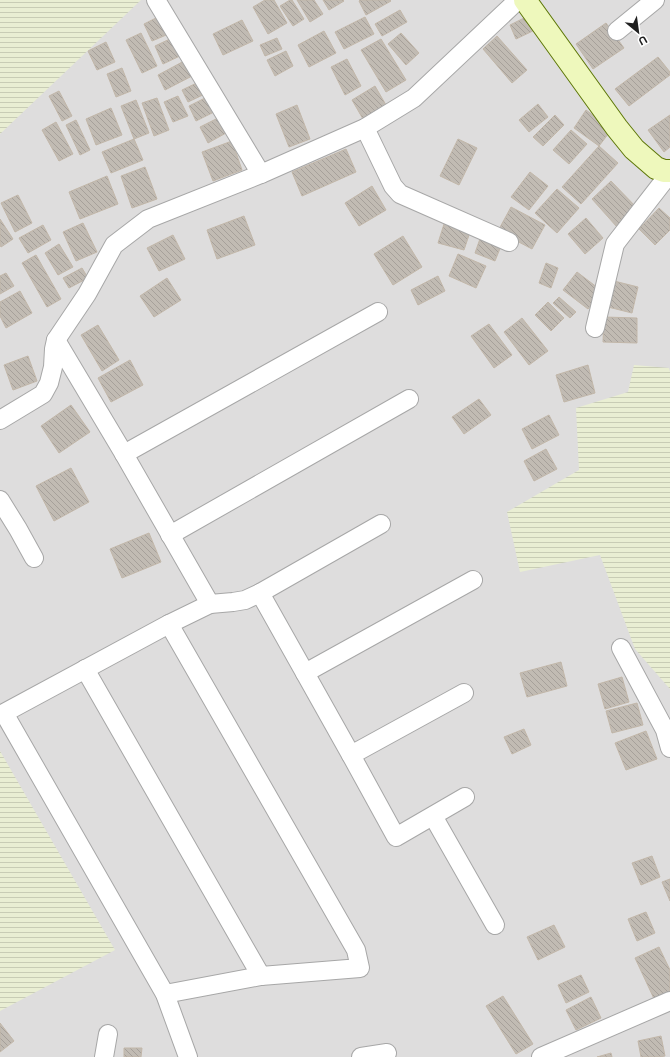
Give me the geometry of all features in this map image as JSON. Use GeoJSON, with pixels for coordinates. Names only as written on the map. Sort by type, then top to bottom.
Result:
{"type":"FeatureCollection","features":[{"type":"Feature","properties":{"kind":"street"},"geometry":{"type":"LineString","coordinates":[[156,0],[261,174]]}},
{"type":"Feature","properties":{"kind":"street"},"geometry":{"type":"LineString","coordinates":[[0,420],[43,394],[50,383],[56,340],[87,294],[114,245],[148,219],[261,174],[365,128],[414,98],[518,0]]}},
{"type":"Feature","properties":{"kind":"street"},"geometry":{"type":"LineString","coordinates":[[525,0],[617,128],[634,149],[656,168],[670,172],[615,244],[595,328]]}},
{"type":"Feature","properties":{"kind":"street"},"geometry":{"type":"LineString","coordinates":[[617,31],[655,0]]}},
{"type":"Feature","properties":{"kind":"street"},"geometry":{"type":"LineString","coordinates":[[365,128],[393,186],[400,194],[509,242]]}},
{"type":"Feature","properties":{"kind":"street"},"geometry":{"type":"LineString","coordinates":[[124,454],[378,312]]}},
{"type":"Feature","properties":{"kind":"street"},"geometry":{"type":"LineString","coordinates":[[56,340],[124,454],[210,604]]}},
{"type":"Feature","properties":{"kind":"street"},"geometry":{"type":"LineString","coordinates":[[170,535],[409,399]]}},
{"type":"Feature","properties":{"kind":"street"},"geometry":{"type":"LineString","coordinates":[[0,500],[34,558]]}},
{"type":"Feature","properties":{"kind":"street"},"geometry":{"type":"LineString","coordinates":[[188,1057],[165,994],[4,713],[169,624],[210,604],[245,600],[260,594],[381,524]]}},
{"type":"Feature","properties":{"kind":"street"},"geometry":{"type":"LineString","coordinates":[[305,673],[473,580]]}},
{"type":"Feature","properties":{"kind":"street"},"geometry":{"type":"LineString","coordinates":[[260,594],[396,837],[465,797]]}},
{"type":"Feature","properties":{"kind":"street"},"geometry":{"type":"LineString","coordinates":[[165,994],[261,976],[360,968],[356,950],[169,624]]}},
{"type":"Feature","properties":{"kind":"street"},"geometry":{"type":"LineString","coordinates":[[621,648],[665,730],[670,748]]}},
{"type":"Feature","properties":{"kind":"street"},"geometry":{"type":"LineString","coordinates":[[85,669],[261,976]]}},
{"type":"Feature","properties":{"kind":"street"},"geometry":{"type":"LineString","coordinates":[[351,755],[464,693]]}},
{"type":"Feature","properties":{"kind":"street"},"geometry":{"type":"LineString","coordinates":[[433,816],[495,925]]}},
{"type":"Feature","properties":{"kind":"street"},"geometry":{"type":"LineString","coordinates":[[543,1057],[670,1001]]}},
{"type":"Feature","properties":{"kind":"street"},"geometry":{"type":"LineString","coordinates":[[104,1057],[108,1034]]}},
{"type":"Feature","properties":{"kind":"street"},"geometry":{"type":"LineString","coordinates":[[361,1057],[387,1053]]}},
{"type":"Feature","properties":{"kind":"shaded area"},"geometry":{"type":"Polygon","coordinates":[[[0,0],[670,0],[670,1057],[0,1057],[0,0]]]}},
{"type":"Feature","properties":{"kind":"green space"},"geometry":{"type":"Polygon","coordinates":[[[0,0],[141,0],[0,134],[0,0]]]}},
{"type":"Feature","properties":{"kind":"green space"},"geometry":{"type":"Polygon","coordinates":[[[634,365],[669,368],[670,372],[670,689],[635,649],[600,555],[520,572],[507,512],[579,470],[576,408],[628,392],[634,365]]]}},
{"type":"Feature","properties":{"kind":"green space"},"geometry":{"type":"Polygon","coordinates":[[[0,751],[115,950],[0,1011],[0,751]]]}},
{"type":"Feature","properties":{"kind":"building"},"geometry":{"type":"Polygon","coordinates":[[[265,0],[274,0],[287,23],[268,34],[253,7],[265,0]]]}},
{"type":"Feature","properties":{"kind":"building"},"geometry":{"type":"Polygon","coordinates":[[[292,0],[304,19],[293,26],[280,6],[292,0]]]}},
{"type":"Feature","properties":{"kind":"building"},"geometry":{"type":"Polygon","coordinates":[[[297,0],[314,0],[323,14],[310,22],[297,0]]]}},
{"type":"Feature","properties":{"kind":"building"},"geometry":{"type":"Polygon","coordinates":[[[323,0],[343,0],[344,1],[329,10],[323,0]]]}},
{"type":"Feature","properties":{"kind":"building"},"geometry":{"type":"Polygon","coordinates":[[[359,1],[391,1],[366,15],[359,1]]]}},
{"type":"Feature","properties":{"kind":"building"},"geometry":{"type":"Polygon","coordinates":[[[400,10],[407,22],[382,36],[375,24],[400,10]]]}},
{"type":"Feature","properties":{"kind":"building"},"geometry":{"type":"Polygon","coordinates":[[[162,15],[171,33],[152,41],[144,24],[162,15]]]}},
{"type":"Feature","properties":{"kind":"building"},"geometry":{"type":"Polygon","coordinates":[[[530,15],[537,29],[516,39],[510,25],[530,15]]]}},
{"type":"Feature","properties":{"kind":"building"},"geometry":{"type":"Polygon","coordinates":[[[365,17],[374,34],[344,49],[335,32],[365,17]]]}},
{"type":"Feature","properties":{"kind":"building"},"geometry":{"type":"Polygon","coordinates":[[[242,20],[253,41],[223,55],[213,34],[242,20]]]}},
{"type":"Feature","properties":{"kind":"building"},"geometry":{"type":"Polygon","coordinates":[[[606,23],[624,48],[593,69],[576,44],[606,23]]]}},
{"type":"Feature","properties":{"kind":"building"},"geometry":{"type":"Polygon","coordinates":[[[324,31],[336,53],[309,67],[298,45],[324,31]]]}},
{"type":"Feature","properties":{"kind":"building"},"geometry":{"type":"Polygon","coordinates":[[[141,33],[157,66],[142,73],[126,40],[141,33]]]}},
{"type":"Feature","properties":{"kind":"building"},"geometry":{"type":"Polygon","coordinates":[[[401,33],[419,53],[406,65],[388,44],[401,33]]]}},
{"type":"Feature","properties":{"kind":"building"},"geometry":{"type":"Polygon","coordinates":[[[497,36],[527,70],[512,83],[483,49],[497,36]]]}},
{"type":"Feature","properties":{"kind":"building"},"geometry":{"type":"Polygon","coordinates":[[[174,37],[182,55],[163,64],[155,46],[174,37]]]}},
{"type":"Feature","properties":{"kind":"building"},"geometry":{"type":"Polygon","coordinates":[[[277,38],[282,49],[265,56],[260,45],[277,38]]]}},
{"type":"Feature","properties":{"kind":"building"},"geometry":{"type":"Polygon","coordinates":[[[381,39],[406,80],[386,92],[361,50],[381,39]]]}},
{"type":"Feature","properties":{"kind":"building"},"geometry":{"type":"Polygon","coordinates":[[[106,42],[115,62],[97,70],[88,51],[106,42]]]}},
{"type":"Feature","properties":{"kind":"building"},"geometry":{"type":"Polygon","coordinates":[[[286,51],[293,66],[275,76],[267,60],[286,51]]]}},
{"type":"Feature","properties":{"kind":"building"},"geometry":{"type":"Polygon","coordinates":[[[658,57],[670,72],[670,75],[629,106],[615,89],[658,57]]]}},
{"type":"Feature","properties":{"kind":"building"},"geometry":{"type":"Polygon","coordinates":[[[347,59],[361,86],[345,95],[331,67],[347,59]]]}},
{"type":"Feature","properties":{"kind":"building"},"geometry":{"type":"Polygon","coordinates":[[[186,60],[194,75],[165,90],[158,75],[186,60]]]}},
{"type":"Feature","properties":{"kind":"building"},"geometry":{"type":"Polygon","coordinates":[[[122,68],[131,91],[116,97],[107,74],[122,68]]]}},
{"type":"Feature","properties":{"kind":"building"},"geometry":{"type":"Polygon","coordinates":[[[203,80],[209,92],[188,102],[182,90],[203,80]]]}},
{"type":"Feature","properties":{"kind":"building"},"geometry":{"type":"Polygon","coordinates":[[[375,86],[386,105],[363,119],[352,100],[375,86]]]}},
{"type":"Feature","properties":{"kind":"building"},"geometry":{"type":"Polygon","coordinates":[[[59,91],[72,116],[62,121],[49,96],[59,91]]]}},
{"type":"Feature","properties":{"kind":"building"},"geometry":{"type":"Polygon","coordinates":[[[178,96],[188,116],[173,122],[164,102],[178,96]]]}},
{"type":"Feature","properties":{"kind":"building"},"geometry":{"type":"Polygon","coordinates":[[[209,96],[216,111],[196,121],[189,106],[209,96]]]}},
{"type":"Feature","properties":{"kind":"building"},"geometry":{"type":"Polygon","coordinates":[[[157,98],[169,130],[154,136],[142,103],[157,98]]]}},
{"type":"Feature","properties":{"kind":"building"},"geometry":{"type":"Polygon","coordinates":[[[136,100],[149,133],[134,139],[121,106],[136,100]]]}},
{"type":"Feature","properties":{"kind":"building"},"geometry":{"type":"Polygon","coordinates":[[[538,104],[548,117],[529,132],[519,120],[538,104]]]}},
{"type":"Feature","properties":{"kind":"building"},"geometry":{"type":"Polygon","coordinates":[[[297,105],[310,139],[289,147],[276,114],[297,105]]]}},
{"type":"Feature","properties":{"kind":"building"},"geometry":{"type":"Polygon","coordinates":[[[111,108],[122,135],[96,145],[86,119],[111,108]]]}},
{"type":"Feature","properties":{"kind":"building"},"geometry":{"type":"Polygon","coordinates":[[[586,110],[612,129],[599,146],[574,128],[586,110]]]}},
{"type":"Feature","properties":{"kind":"building"},"geometry":{"type":"Polygon","coordinates":[[[555,115],[564,125],[543,146],[533,137],[555,115]]]}},
{"type":"Feature","properties":{"kind":"building"},"geometry":{"type":"Polygon","coordinates":[[[670,115],[670,147],[664,152],[648,130],[670,115]]]}},
{"type":"Feature","properties":{"kind":"building"},"geometry":{"type":"Polygon","coordinates":[[[218,118],[226,133],[208,143],[200,127],[218,118]]]}},
{"type":"Feature","properties":{"kind":"building"},"geometry":{"type":"Polygon","coordinates":[[[76,120],[90,150],[80,155],[66,125],[76,120]]]}},
{"type":"Feature","properties":{"kind":"building"},"geometry":{"type":"Polygon","coordinates":[[[56,122],[73,154],[59,161],[42,130],[56,122]]]}},
{"type":"Feature","properties":{"kind":"building"},"geometry":{"type":"Polygon","coordinates":[[[571,130],[587,144],[569,164],[553,150],[571,130]]]}},
{"type":"Feature","properties":{"kind":"building"},"geometry":{"type":"Polygon","coordinates":[[[134,139],[143,160],[111,173],[102,152],[134,139]]]}},
{"type":"Feature","properties":{"kind":"building"},"geometry":{"type":"Polygon","coordinates":[[[458,139],[477,148],[459,185],[440,176],[458,139]]]}},
{"type":"Feature","properties":{"kind":"building"},"geometry":{"type":"Polygon","coordinates":[[[232,141],[242,170],[213,181],[202,152],[232,141]]]}},
{"type":"Feature","properties":{"kind":"building"},"geometry":{"type":"Polygon","coordinates":[[[599,146],[618,163],[581,204],[562,187],[599,146]]]}},
{"type":"Feature","properties":{"kind":"building"},"geometry":{"type":"Polygon","coordinates":[[[346,149],[356,172],[302,196],[292,172],[346,149]]]}},
{"type":"Feature","properties":{"kind":"building"},"geometry":{"type":"Polygon","coordinates":[[[145,167],[157,199],[132,208],[121,176],[145,167]]]}},
{"type":"Feature","properties":{"kind":"building"},"geometry":{"type":"Polygon","coordinates":[[[530,172],[548,186],[529,210],[511,197],[530,172]]]}},
{"type":"Feature","properties":{"kind":"building"},"geometry":{"type":"Polygon","coordinates":[[[107,176],[118,204],[80,219],[69,192],[107,176]]]}},
{"type":"Feature","properties":{"kind":"building"},"geometry":{"type":"Polygon","coordinates":[[[611,181],[637,208],[617,227],[592,199],[611,181]]]}},
{"type":"Feature","properties":{"kind":"building"},"geometry":{"type":"Polygon","coordinates":[[[372,186],[386,210],[359,226],[345,203],[372,186]]]}},
{"type":"Feature","properties":{"kind":"building"},"geometry":{"type":"Polygon","coordinates":[[[557,189],[579,208],[557,233],[535,213],[557,189]]]}},
{"type":"Feature","properties":{"kind":"building"},"geometry":{"type":"Polygon","coordinates":[[[18,195],[32,223],[15,232],[1,203],[18,195]]]}},
{"type":"Feature","properties":{"kind":"building"},"geometry":{"type":"Polygon","coordinates":[[[511,207],[545,225],[532,249],[498,231],[511,207]]]}},
{"type":"Feature","properties":{"kind":"building"},"geometry":{"type":"Polygon","coordinates":[[[659,208],[670,218],[670,230],[655,245],[639,229],[659,208]]]}},
{"type":"Feature","properties":{"kind":"building"},"geometry":{"type":"Polygon","coordinates":[[[244,216],[255,245],[217,259],[207,230],[244,216]]]}},
{"type":"Feature","properties":{"kind":"building"},"geometry":{"type":"Polygon","coordinates":[[[586,218],[603,238],[585,254],[568,234],[586,218]]]}},
{"type":"Feature","properties":{"kind":"building"},"geometry":{"type":"Polygon","coordinates":[[[0,219],[13,239],[1,247],[0,245],[0,219]]]}},
{"type":"Feature","properties":{"kind":"building"},"geometry":{"type":"Polygon","coordinates":[[[445,221],[471,229],[464,250],[438,243],[445,221]]]}},
{"type":"Feature","properties":{"kind":"building"},"geometry":{"type":"Polygon","coordinates":[[[83,223],[97,252],[76,261],[63,232],[83,223]]]}},
{"type":"Feature","properties":{"kind":"building"},"geometry":{"type":"Polygon","coordinates":[[[43,225],[51,240],[28,253],[19,238],[43,225]]]}},
{"type":"Feature","properties":{"kind":"building"},"geometry":{"type":"Polygon","coordinates":[[[482,233],[503,241],[495,261],[475,253],[482,233]]]}},
{"type":"Feature","properties":{"kind":"building"},"geometry":{"type":"Polygon","coordinates":[[[173,235],[185,259],[159,271],[147,248],[173,235]]]}},
{"type":"Feature","properties":{"kind":"building"},"geometry":{"type":"Polygon","coordinates":[[[403,236],[422,267],[393,285],[374,254],[403,236]]]}},
{"type":"Feature","properties":{"kind":"building"},"geometry":{"type":"Polygon","coordinates":[[[59,244],[73,267],[58,275],[45,253],[59,244]]]}},
{"type":"Feature","properties":{"kind":"building"},"geometry":{"type":"Polygon","coordinates":[[[458,254],[486,266],[476,288],[449,276],[458,254]]]}},
{"type":"Feature","properties":{"kind":"building"},"geometry":{"type":"Polygon","coordinates":[[[36,255],[61,299],[47,307],[22,263],[36,255]]]}},
{"type":"Feature","properties":{"kind":"building"},"geometry":{"type":"Polygon","coordinates":[[[546,263],[558,268],[551,288],[539,283],[546,263]]]}},
{"type":"Feature","properties":{"kind":"building"},"geometry":{"type":"Polygon","coordinates":[[[82,268],[88,278],[69,288],[63,278],[82,268]]]}},
{"type":"Feature","properties":{"kind":"building"},"geometry":{"type":"Polygon","coordinates":[[[577,272],[602,291],[588,309],[563,290],[577,272]]]}},
{"type":"Feature","properties":{"kind":"building"},"geometry":{"type":"Polygon","coordinates":[[[6,273],[14,286],[0,294],[0,276],[6,273]]]}},
{"type":"Feature","properties":{"kind":"building"},"geometry":{"type":"Polygon","coordinates":[[[438,276],[445,291],[418,305],[411,290],[438,276]]]}},
{"type":"Feature","properties":{"kind":"building"},"geometry":{"type":"Polygon","coordinates":[[[167,278],[181,300],[154,317],[140,296],[167,278]]]}},
{"type":"Feature","properties":{"kind":"building"},"geometry":{"type":"Polygon","coordinates":[[[614,281],[638,287],[632,313],[608,307],[614,281]]]}},
{"type":"Feature","properties":{"kind":"building"},"geometry":{"type":"Polygon","coordinates":[[[20,291],[32,313],[6,328],[0,316],[0,302],[20,291]]]}},
{"type":"Feature","properties":{"kind":"building"},"geometry":{"type":"Polygon","coordinates":[[[559,297],[576,312],[570,318],[553,303],[559,297]]]}},
{"type":"Feature","properties":{"kind":"building"},"geometry":{"type":"Polygon","coordinates":[[[548,302],[564,318],[551,331],[535,315],[548,302]]]}},
{"type":"Feature","properties":{"kind":"building"},"geometry":{"type":"Polygon","coordinates":[[[604,317],[637,318],[637,343],[603,342],[604,317]]]}},
{"type":"Feature","properties":{"kind":"building"},"geometry":{"type":"Polygon","coordinates":[[[522,318],[548,351],[529,365],[504,332],[522,318]]]}},
{"type":"Feature","properties":{"kind":"building"},"geometry":{"type":"Polygon","coordinates":[[[489,324],[512,355],[494,368],[471,336],[489,324]]]}},
{"type":"Feature","properties":{"kind":"building"},"geometry":{"type":"Polygon","coordinates":[[[98,325],[119,360],[102,371],[81,335],[98,325]]]}},
{"type":"Feature","properties":{"kind":"building"},"geometry":{"type":"Polygon","coordinates":[[[28,356],[37,381],[13,390],[4,365],[28,356]]]}},
{"type":"Feature","properties":{"kind":"building"},"geometry":{"type":"Polygon","coordinates":[[[130,360],[143,385],[111,402],[98,378],[130,360]]]}},
{"type":"Feature","properties":{"kind":"building"},"geometry":{"type":"Polygon","coordinates":[[[588,365],[595,393],[564,402],[556,375],[588,365]]]}},
{"type":"Feature","properties":{"kind":"building"},"geometry":{"type":"Polygon","coordinates":[[[479,399],[491,415],[464,434],[452,417],[479,399]]]}},
{"type":"Feature","properties":{"kind":"building"},"geometry":{"type":"Polygon","coordinates":[[[71,405],[90,432],[59,453],[41,426],[71,405]]]}},
{"type":"Feature","properties":{"kind":"building"},"geometry":{"type":"Polygon","coordinates":[[[549,415],[559,435],[532,449],[522,429],[549,415]]]}},
{"type":"Feature","properties":{"kind":"building"},"geometry":{"type":"Polygon","coordinates":[[[546,449],[557,469],[534,481],[524,461],[546,449]]]}},
{"type":"Feature","properties":{"kind":"building"},"geometry":{"type":"Polygon","coordinates":[[[71,468],[89,502],[54,521],[36,486],[71,468]]]}},
{"type":"Feature","properties":{"kind":"building"},"geometry":{"type":"Polygon","coordinates":[[[149,533],[161,562],[122,578],[110,549],[149,533]]]}},
{"type":"Feature","properties":{"kind":"building"},"geometry":{"type":"Polygon","coordinates":[[[561,662],[567,686],[527,697],[520,673],[561,662]]]}},
{"type":"Feature","properties":{"kind":"building"},"geometry":{"type":"Polygon","coordinates":[[[622,677],[629,702],[605,709],[598,684],[622,677]]]}},
{"type":"Feature","properties":{"kind":"building"},"geometry":{"type":"Polygon","coordinates":[[[637,703],[643,725],[612,733],[606,711],[637,703]]]}},
{"type":"Feature","properties":{"kind":"building"},"geometry":{"type":"Polygon","coordinates":[[[524,729],[531,745],[512,754],[504,737],[524,729]]]}},
{"type":"Feature","properties":{"kind":"building"},"geometry":{"type":"Polygon","coordinates":[[[646,731],[657,759],[626,770],[615,743],[646,731]]]}},
{"type":"Feature","properties":{"kind":"building"},"geometry":{"type":"Polygon","coordinates":[[[652,856],[660,877],[641,885],[632,863],[652,856]]]}},
{"type":"Feature","properties":{"kind":"building"},"geometry":{"type":"Polygon","coordinates":[[[670,879],[670,901],[662,882],[670,879]]]}},
{"type":"Feature","properties":{"kind":"building"},"geometry":{"type":"Polygon","coordinates":[[[646,912],[655,933],[637,941],[628,919],[646,912]]]}},
{"type":"Feature","properties":{"kind":"building"},"geometry":{"type":"Polygon","coordinates":[[[554,925],[565,947],[538,960],[527,937],[554,925]]]}},
{"type":"Feature","properties":{"kind":"building"},"geometry":{"type":"Polygon","coordinates":[[[659,947],[670,970],[670,996],[656,1003],[635,958],[659,947]]]}},
{"type":"Feature","properties":{"kind":"building"},"geometry":{"type":"Polygon","coordinates":[[[581,975],[589,992],[566,1003],[558,985],[581,975]]]}},
{"type":"Feature","properties":{"kind":"building"},"geometry":{"type":"Polygon","coordinates":[[[503,996],[533,1044],[516,1054],[486,1006],[503,996]]]}},
{"type":"Feature","properties":{"kind":"building"},"geometry":{"type":"Polygon","coordinates":[[[591,997],[601,1018],[576,1030],[566,1010],[591,997]]]}},
{"type":"Feature","properties":{"kind":"building"},"geometry":{"type":"Polygon","coordinates":[[[0,1023],[14,1041],[0,1052],[0,1023]]]}},
{"type":"Feature","properties":{"kind":"building"},"geometry":{"type":"Polygon","coordinates":[[[661,1036],[665,1056],[641,1057],[638,1041],[661,1036]]]}},
{"type":"Feature","properties":{"kind":"building"},"geometry":{"type":"Polygon","coordinates":[[[124,1048],[142,1048],[141,1057],[124,1057],[124,1048]]]}},
{"type":"Feature","properties":{"kind":"building"},"geometry":{"type":"Polygon","coordinates":[[[611,1053],[612,1057],[597,1057],[611,1053]]]}}]}
